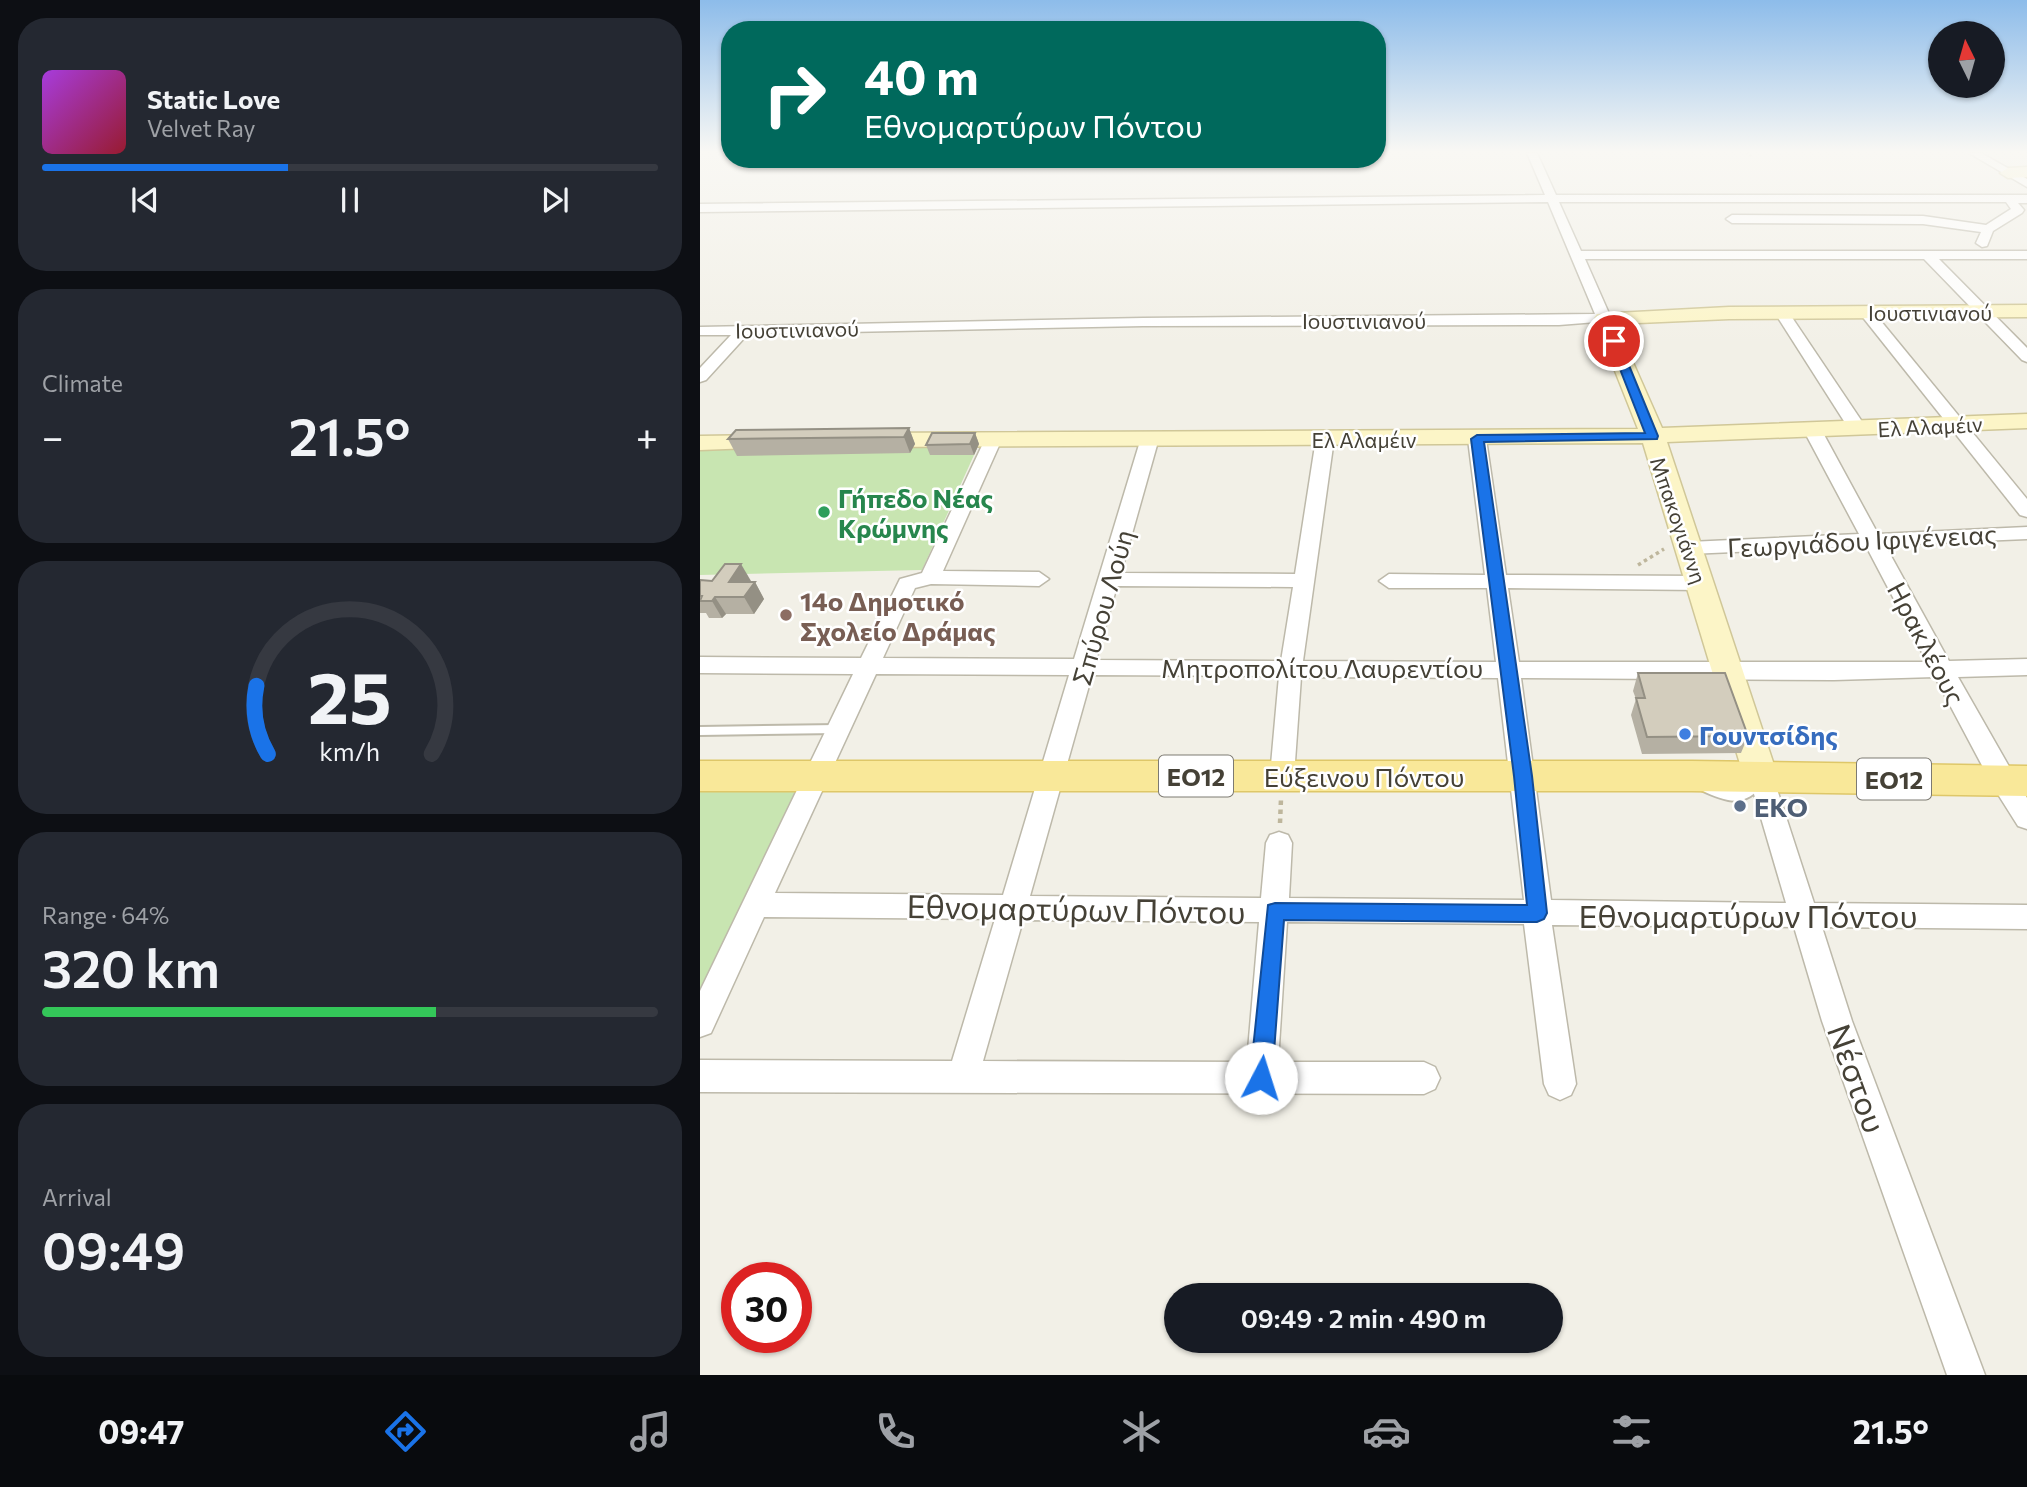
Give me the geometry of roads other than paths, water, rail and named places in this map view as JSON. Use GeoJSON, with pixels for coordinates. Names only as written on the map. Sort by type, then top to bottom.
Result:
{"type":"FeatureCollection","features":[{"type":"Feature","properties":{"kind":"main road","name":"Εύξεινου Πόντου"},"geometry":{"type":"LineString","coordinates":[[700,776],[1692,776],[2015,781]]}},
{"type":"Feature","properties":{"kind":"street","name":"Μπακογιάννη"},"geometry":{"type":"LineString","coordinates":[[1560,217],[1652,436],[1761,777]]}},
{"type":"Feature","properties":{"kind":"street"},"geometry":{"type":"LineString","coordinates":[[1986,255],[1980,247],[1988,229],[2008,217]]}},
{"type":"Feature","properties":{"kind":"street"},"geometry":{"type":"LineString","coordinates":[[1732,219],[1923,220],[1988,229]]}},
{"type":"Feature","properties":{"kind":"street"},"geometry":{"type":"LineString","coordinates":[[1732,219],[1756,255]]}},
{"type":"Feature","properties":{"kind":"street"},"geometry":{"type":"LineString","coordinates":[[1927,254],[2027,357]]}},
{"type":"Feature","properties":{"kind":"street"},"geometry":{"type":"LineString","coordinates":[[1576,256],[2027,255]]}},
{"type":"Feature","properties":{"kind":"street","name":"Ιουστινιανού"},"geometry":{"type":"LineString","coordinates":[[700,331],[1404,319],[1559,321],[1782,313],[2027,311]]}},
{"type":"Feature","properties":{"kind":"street"},"geometry":{"type":"LineString","coordinates":[[1866,312],[2027,512]]}},
{"type":"Feature","properties":{"kind":"street"},"geometry":{"type":"LineString","coordinates":[[1782,313],[1858,429]]}},
{"type":"Feature","properties":{"kind":"street"},"geometry":{"type":"LineString","coordinates":[[700,377],[744,330]]}},
{"type":"Feature","properties":{"kind":"street","name":"Ελ Αλαμέιν"},"geometry":{"type":"LineString","coordinates":[[853,441],[1477,439],[1813,431],[2027,421]]}},
{"type":"Feature","properties":{"kind":"street","name":"Ηρακλέους"},"geometry":{"type":"LineString","coordinates":[[1813,431],[1941,670],[2015,781],[2027,819]]}},
{"type":"Feature","properties":{"kind":"street","name":"Σπύρου Λούη"},"geometry":{"type":"LineString","coordinates":[[963,1077],[1054,776],[1150,438]]}},
{"type":"Feature","properties":{"kind":"street"},"geometry":{"type":"LineString","coordinates":[[700,1023],[867,665],[920,580],[993,439]]}},
{"type":"Feature","properties":{"kind":"street"},"geometry":{"type":"LineString","coordinates":[[1282,776],[1291,667],[1325,439]]}},
{"type":"Feature","properties":{"kind":"street"},"geometry":{"type":"LineString","coordinates":[[1477,439],[1523,776],[1537,913],[1560,1084]]}},
{"type":"Feature","properties":{"kind":"street"},"geometry":{"type":"LineString","coordinates":[[700,443],[798,442]]}},
{"type":"Feature","properties":{"kind":"street","name":"Γεωργιάδου Ιφιγένειας"},"geometry":{"type":"LineString","coordinates":[[1689,548],[2027,533]]}},
{"type":"Feature","properties":{"kind":"street"},"geometry":{"type":"LineString","coordinates":[[920,580],[1039,579]]}},
{"type":"Feature","properties":{"kind":"street"},"geometry":{"type":"LineString","coordinates":[[1110,579],[1304,581]]}},
{"type":"Feature","properties":{"kind":"street","name":"Γεωργιάδου Ιφιγένειας"},"geometry":{"type":"LineString","coordinates":[[1389,581],[1700,583]]}},
{"type":"Feature","properties":{"kind":"street","name":"Μητροπολίτου Λαυρεντίου"},"geometry":{"type":"LineString","coordinates":[[700,665],[1728,671],[2027,667]]}},
{"type":"Feature","properties":{"kind":"street","name":"Νέστου"},"geometry":{"type":"LineString","coordinates":[[1761,777],[1844,1042],[1966,1375]]}},
{"type":"Feature","properties":{"kind":"street"},"geometry":{"type":"LineString","coordinates":[[1261,1078],[1279,843]]}},
{"type":"Feature","properties":{"kind":"street","name":"Εθνομαρτύρων Πόντου"},"geometry":{"type":"LineString","coordinates":[[756,905],[2027,918]]}},
{"type":"Feature","properties":{"kind":"street"},"geometry":{"type":"LineString","coordinates":[[700,1076],[1424,1078]]}},
{"type":"Feature","properties":{"kind":"lane"},"geometry":{"type":"LineString","coordinates":[[700,731],[838,729]]}},
{"type":"Feature","properties":{"kind":"place","name":"Γήπεδο Νέας Κρώμνης"},"geometry":{"type":"Point","coordinates":[824,512]}},
{"type":"Feature","properties":{"kind":"place","name":"14ο Δημοτικό Σχολείο Δράμας"},"geometry":{"type":"Point","coordinates":[786,615]}},
{"type":"Feature","properties":{"kind":"place","name":"Γουντσίδης"},"geometry":{"type":"Point","coordinates":[1685,734]}},
{"type":"Feature","properties":{"kind":"place","name":"EKO"},"geometry":{"type":"Point","coordinates":[1740,806]}}]}
